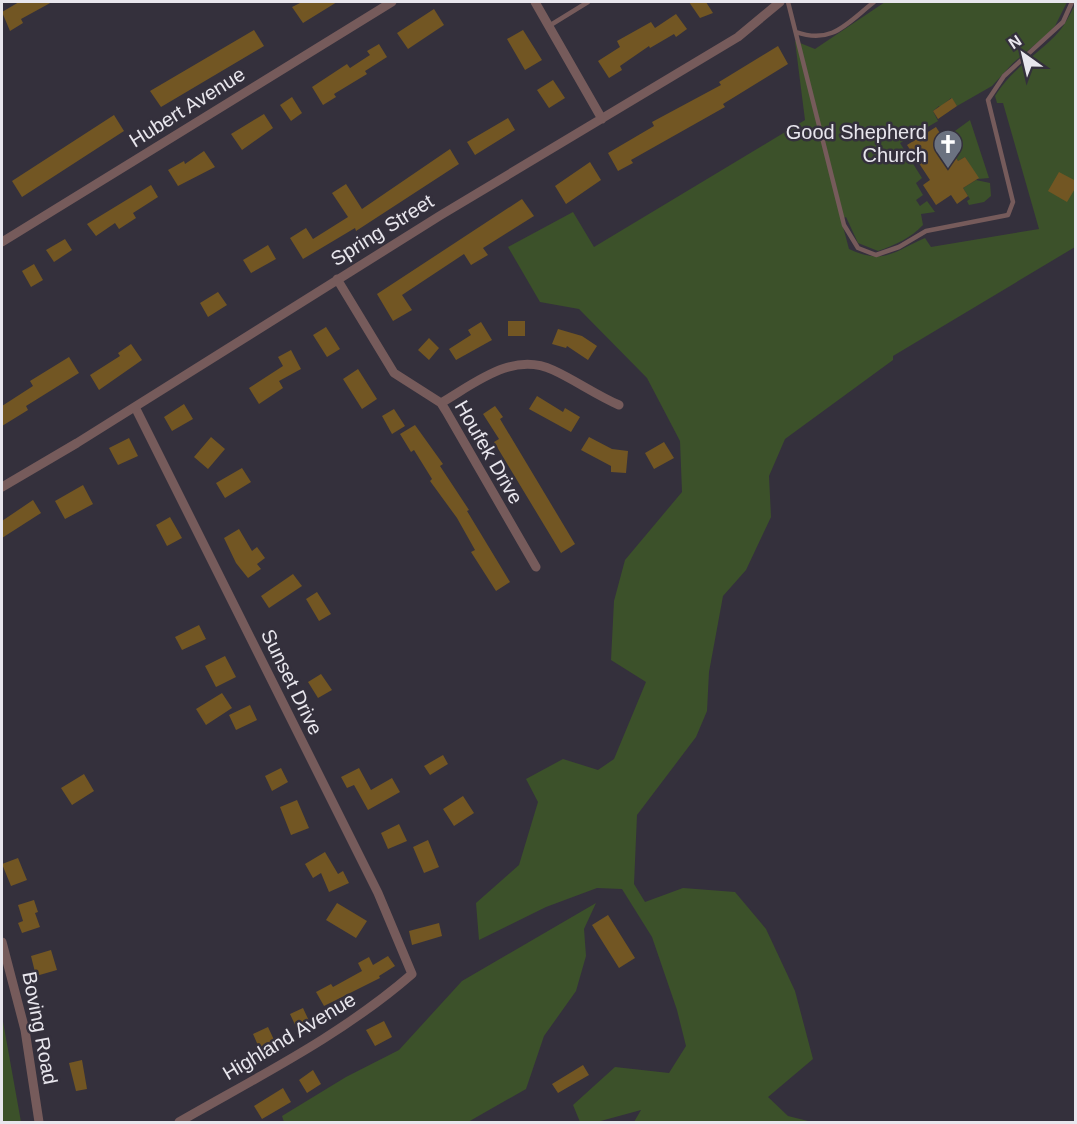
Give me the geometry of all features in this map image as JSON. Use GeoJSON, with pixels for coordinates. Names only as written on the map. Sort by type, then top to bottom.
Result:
{"type":"FeatureCollection","features":[{"type":"Feature","properties":{"kind":"street","name":"Hubert Avenue"},"geometry":{"type":"LineString","coordinates":[[2,242],[392,2]]}},
{"type":"Feature","properties":{"kind":"street"},"geometry":{"type":"LineString","coordinates":[[535,2],[602,119]]}},
{"type":"Feature","properties":{"kind":"street","name":"Spring Street"},"geometry":{"type":"LineString","coordinates":[[2,488],[337,279],[738,37],[780,2]]}},
{"type":"Feature","properties":{"kind":"street","name":"Houfek Drive"},"geometry":{"type":"LineString","coordinates":[[337,279],[394,373],[441,403],[536,567]]}},
{"type":"Feature","properties":{"kind":"street"},"geometry":{"type":"LineString","coordinates":[[441,403],[500,370],[527,364],[553,370],[619,405]]}},
{"type":"Feature","properties":{"kind":"street","name":"Sunset Drive"},"geometry":{"type":"LineString","coordinates":[[135,407],[378,893],[412,974]]}},
{"type":"Feature","properties":{"kind":"street","name":"Boving Road"},"geometry":{"type":"LineString","coordinates":[[2,942],[25,1030],[39,1122]]}},
{"type":"Feature","properties":{"kind":"street","name":"Highland Avenue"},"geometry":{"type":"LineString","coordinates":[[180,1122],[261,1077],[342,1026],[412,974]]}},
{"type":"Feature","properties":{"kind":"lane"},"geometry":{"type":"LineString","coordinates":[[549,26],[588,2]]}},
{"type":"Feature","properties":{"kind":"lane"},"geometry":{"type":"LineString","coordinates":[[788,2],[844,225],[858,248],[876,255],[899,247],[926,231],[1008,215],[1013,202],[988,100],[1004,76],[1064,22],[1072,2]]}},
{"type":"Feature","properties":{"kind":"lane"},"geometry":{"type":"LineString","coordinates":[[796,32],[812,38],[832,34],[874,2]]}},
{"type":"Feature","properties":{"kind":"green space"},"geometry":{"type":"Polygon","coordinates":[[[885,2],[1067,2],[1055,26],[1013,63],[992,86],[957,106],[951,98],[944,104],[949,111],[945,114],[939,106],[933,111],[938,121],[900,143],[922,178],[916,183],[923,195],[916,200],[920,206],[927,201],[935,212],[921,214],[923,225],[918,230],[902,241],[878,251],[858,243],[846,217],[841,219],[849,249],[861,254],[880,256],[896,252],[925,238],[931,247],[1039,229],[1003,103],[997,103],[995,96],[1015,71],[1058,33],[1075,5],[1075,247],[893,356],[893,360],[785,439],[769,476],[771,517],[746,570],[723,596],[709,672],[707,711],[696,737],[637,815],[634,884],[645,902],[683,888],[735,892],[766,929],[795,991],[813,1059],[768,1097],[788,1116],[812,1122],[634,1122],[641,1110],[597,1122],[580,1122],[573,1105],[615,1067],[669,1073],[686,1046],[677,1010],[652,937],[622,889],[597,888],[546,907],[479,940],[476,903],[519,865],[538,802],[526,779],[563,759],[598,770],[614,759],[646,682],[611,660],[614,601],[625,560],[682,492],[680,441],[647,378],[579,309],[540,302],[508,247],[573,212],[594,247],[805,120],[795,41],[815,49],[885,2]]]}},
{"type":"Feature","properties":{"kind":"green space"},"geometry":{"type":"Polygon","coordinates":[[[970,120],[989,178],[978,179],[965,157],[958,161],[944,139],[970,120]]]}},
{"type":"Feature","properties":{"kind":"green space"},"geometry":{"type":"Polygon","coordinates":[[[976,180],[990,183],[991,196],[984,202],[969,205],[967,201],[970,199],[963,188],[976,180]]]}},
{"type":"Feature","properties":{"kind":"green space"},"geometry":{"type":"Polygon","coordinates":[[[596,903],[584,929],[586,956],[576,991],[544,1036],[526,1089],[468,1122],[284,1122],[282,1116],[346,1077],[399,1050],[462,981],[596,903]]]}},
{"type":"Feature","properties":{"kind":"green space"},"geometry":{"type":"Polygon","coordinates":[[[2,1016],[21,1122],[2,1122],[2,1016]]]}},
{"type":"Feature","properties":{"kind":"building"},"geometry":{"type":"Polygon","coordinates":[[[19,2],[52,2],[21,19],[23,23],[10,31],[2,12],[19,2]]]}},
{"type":"Feature","properties":{"kind":"building"},"geometry":{"type":"Polygon","coordinates":[[[302,2],[337,2],[303,23],[292,7],[302,2]]]}},
{"type":"Feature","properties":{"kind":"building"},"geometry":{"type":"Polygon","coordinates":[[[689,2],[706,2],[713,13],[700,18],[689,2]]]}},
{"type":"Feature","properties":{"kind":"building"},"geometry":{"type":"Polygon","coordinates":[[[434,9],[444,25],[408,49],[397,33],[434,9]]]}},
{"type":"Feature","properties":{"kind":"building"},"geometry":{"type":"Polygon","coordinates":[[[676,14],[687,29],[676,37],[674,34],[650,48],[649,46],[620,66],[622,70],[609,78],[598,61],[620,47],[617,41],[651,22],[655,28],[676,14]]]}},
{"type":"Feature","properties":{"kind":"building"},"geometry":{"type":"Polygon","coordinates":[[[254,30],[264,46],[161,107],[150,91],[254,30]]]}},
{"type":"Feature","properties":{"kind":"building"},"geometry":{"type":"Polygon","coordinates":[[[523,30],[542,60],[525,70],[507,39],[523,30]]]}},
{"type":"Feature","properties":{"kind":"building"},"geometry":{"type":"Polygon","coordinates":[[[379,44],[387,57],[365,71],[367,74],[334,94],[336,97],[323,105],[312,87],[347,64],[350,68],[370,55],[367,51],[379,44]]]}},
{"type":"Feature","properties":{"kind":"building"},"geometry":{"type":"Polygon","coordinates":[[[778,46],[788,64],[723,104],[725,107],[631,160],[633,163],[618,171],[608,153],[654,126],[652,122],[721,85],[719,82],[778,46]]]}},
{"type":"Feature","properties":{"kind":"building"},"geometry":{"type":"Polygon","coordinates":[[[553,80],[565,98],[549,108],[537,90],[553,80]]]}},
{"type":"Feature","properties":{"kind":"building"},"geometry":{"type":"Polygon","coordinates":[[[292,97],[302,113],[291,121],[280,105],[292,97]]]}},
{"type":"Feature","properties":{"kind":"building"},"geometry":{"type":"Polygon","coordinates":[[[952,98],[957,106],[938,119],[933,111],[952,98]]]}},
{"type":"Feature","properties":{"kind":"building"},"geometry":{"type":"Polygon","coordinates":[[[264,114],[273,128],[242,150],[231,134],[264,114]]]}},
{"type":"Feature","properties":{"kind":"building"},"geometry":{"type":"Polygon","coordinates":[[[114,115],[124,131],[22,197],[12,181],[114,115]]]}},
{"type":"Feature","properties":{"kind":"building"},"geometry":{"type":"Polygon","coordinates":[[[508,118],[515,130],[475,155],[467,142],[508,118]]]}},
{"type":"Feature","properties":{"kind":"building","name":"Good Shepherd Church"},"geometry":{"type":"Polygon","coordinates":[[[936,127],[958,161],[965,157],[979,178],[963,188],[968,196],[957,204],[951,195],[936,205],[923,185],[930,180],[907,145],[936,127]]]}},
{"type":"Feature","properties":{"kind":"building"},"geometry":{"type":"Polygon","coordinates":[[[450,149],[459,164],[356,231],[355,228],[303,259],[290,238],[306,228],[313,239],[348,217],[332,193],[346,184],[362,209],[450,149]]]}},
{"type":"Feature","properties":{"kind":"building"},"geometry":{"type":"Polygon","coordinates":[[[204,151],[215,167],[178,186],[168,170],[184,161],[185,164],[204,151]]]}},
{"type":"Feature","properties":{"kind":"building"},"geometry":{"type":"Polygon","coordinates":[[[590,162],[601,180],[566,204],[555,186],[590,162]]]}},
{"type":"Feature","properties":{"kind":"building"},"geometry":{"type":"Polygon","coordinates":[[[1059,172],[1076,181],[1076,187],[1067,202],[1048,191],[1059,172]]]}},
{"type":"Feature","properties":{"kind":"building"},"geometry":{"type":"Polygon","coordinates":[[[151,185],[158,197],[133,213],[136,218],[119,229],[115,223],[96,236],[87,224],[151,185]]]}},
{"type":"Feature","properties":{"kind":"building"},"geometry":{"type":"Polygon","coordinates":[[[522,199],[534,216],[483,248],[488,255],[471,265],[464,254],[402,295],[412,310],[393,321],[377,294],[522,199]]]}},
{"type":"Feature","properties":{"kind":"building"},"geometry":{"type":"Polygon","coordinates":[[[65,239],[72,250],[54,262],[46,250],[65,239]]]}},
{"type":"Feature","properties":{"kind":"building"},"geometry":{"type":"Polygon","coordinates":[[[268,245],[276,259],[251,273],[243,260],[268,245]]]}},
{"type":"Feature","properties":{"kind":"building"},"geometry":{"type":"Polygon","coordinates":[[[34,264],[43,280],[31,287],[22,271],[34,264]]]}},
{"type":"Feature","properties":{"kind":"building"},"geometry":{"type":"Polygon","coordinates":[[[218,292],[227,305],[208,317],[200,303],[218,292]]]}},
{"type":"Feature","properties":{"kind":"building"},"geometry":{"type":"Polygon","coordinates":[[[508,321],[525,321],[525,336],[508,336],[508,321]]]}},
{"type":"Feature","properties":{"kind":"building"},"geometry":{"type":"Polygon","coordinates":[[[481,322],[492,340],[456,360],[449,349],[471,335],[468,330],[481,322]]]}},
{"type":"Feature","properties":{"kind":"building"},"geometry":{"type":"Polygon","coordinates":[[[326,327],[340,349],[327,357],[313,335],[326,327]]]}},
{"type":"Feature","properties":{"kind":"building"},"geometry":{"type":"Polygon","coordinates":[[[558,329],[582,336],[597,346],[588,360],[567,346],[566,348],[552,344],[558,329]]]}},
{"type":"Feature","properties":{"kind":"building"},"geometry":{"type":"Polygon","coordinates":[[[429,338],[439,348],[429,360],[418,350],[429,338]]]}},
{"type":"Feature","properties":{"kind":"building"},"geometry":{"type":"Polygon","coordinates":[[[131,344],[142,360],[99,390],[90,375],[120,356],[118,353],[131,344]]]}},
{"type":"Feature","properties":{"kind":"building"},"geometry":{"type":"Polygon","coordinates":[[[291,350],[301,369],[279,381],[283,388],[259,404],[249,388],[283,366],[278,357],[291,350]]]}},
{"type":"Feature","properties":{"kind":"building"},"geometry":{"type":"Polygon","coordinates":[[[69,357],[79,373],[26,406],[28,410],[2,426],[2,406],[33,386],[30,381],[69,357]]]}},
{"type":"Feature","properties":{"kind":"building"},"geometry":{"type":"Polygon","coordinates":[[[358,369],[377,399],[362,409],[343,379],[358,369]]]}},
{"type":"Feature","properties":{"kind":"building"},"geometry":{"type":"Polygon","coordinates":[[[537,396],[563,412],[565,408],[580,417],[571,432],[529,409],[537,396]]]}},
{"type":"Feature","properties":{"kind":"building"},"geometry":{"type":"Polygon","coordinates":[[[184,404],[193,419],[172,431],[164,417],[184,404]]]}},
{"type":"Feature","properties":{"kind":"building"},"geometry":{"type":"Polygon","coordinates":[[[495,406],[503,417],[500,419],[575,544],[561,553],[494,442],[499,439],[483,414],[495,406]]]}},
{"type":"Feature","properties":{"kind":"building"},"geometry":{"type":"Polygon","coordinates":[[[394,409],[405,426],[392,434],[382,416],[394,409]]]}},
{"type":"Feature","properties":{"kind":"building"},"geometry":{"type":"Polygon","coordinates":[[[415,425],[443,464],[440,466],[469,510],[467,511],[510,582],[496,591],[471,552],[475,550],[457,518],[430,481],[432,479],[414,450],[411,452],[400,434],[415,425]]]}},
{"type":"Feature","properties":{"kind":"building"},"geometry":{"type":"Polygon","coordinates":[[[211,437],[225,449],[208,469],[194,457],[211,437]]]}},
{"type":"Feature","properties":{"kind":"building"},"geometry":{"type":"Polygon","coordinates":[[[589,437],[612,449],[628,451],[626,473],[611,472],[611,466],[581,450],[589,437]]]}},
{"type":"Feature","properties":{"kind":"building"},"geometry":{"type":"Polygon","coordinates":[[[129,438],[138,456],[118,465],[109,448],[129,438]]]}},
{"type":"Feature","properties":{"kind":"building"},"geometry":{"type":"Polygon","coordinates":[[[664,442],[674,458],[654,469],[645,453],[664,442]]]}},
{"type":"Feature","properties":{"kind":"building"},"geometry":{"type":"Polygon","coordinates":[[[242,468],[251,482],[225,498],[216,483],[242,468]]]}},
{"type":"Feature","properties":{"kind":"building"},"geometry":{"type":"Polygon","coordinates":[[[83,485],[93,504],[65,519],[55,501],[83,485]]]}},
{"type":"Feature","properties":{"kind":"building"},"geometry":{"type":"Polygon","coordinates":[[[33,500],[41,513],[2,538],[2,521],[33,500]]]}},
{"type":"Feature","properties":{"kind":"building"},"geometry":{"type":"Polygon","coordinates":[[[170,517],[182,538],[167,546],[156,525],[170,517]]]}},
{"type":"Feature","properties":{"kind":"building"},"geometry":{"type":"Polygon","coordinates":[[[239,529],[252,551],[257,547],[265,558],[257,564],[261,569],[248,578],[236,563],[224,538],[239,529]]]}},
{"type":"Feature","properties":{"kind":"building"},"geometry":{"type":"Polygon","coordinates":[[[293,574],[302,586],[269,608],[261,596],[293,574]]]}},
{"type":"Feature","properties":{"kind":"building"},"geometry":{"type":"Polygon","coordinates":[[[317,592],[331,614],[319,621],[306,599],[317,592]]]}},
{"type":"Feature","properties":{"kind":"building"},"geometry":{"type":"Polygon","coordinates":[[[199,625],[206,639],[182,650],[175,637],[199,625]]]}},
{"type":"Feature","properties":{"kind":"building"},"geometry":{"type":"Polygon","coordinates":[[[225,656],[236,677],[216,687],[205,666],[225,656]]]}},
{"type":"Feature","properties":{"kind":"building"},"geometry":{"type":"Polygon","coordinates":[[[321,674],[332,690],[318,698],[308,682],[321,674]]]}},
{"type":"Feature","properties":{"kind":"building"},"geometry":{"type":"Polygon","coordinates":[[[222,693],[232,708],[206,725],[196,709],[222,693]]]}},
{"type":"Feature","properties":{"kind":"building"},"geometry":{"type":"Polygon","coordinates":[[[250,705],[257,720],[236,730],[229,715],[250,705]]]}},
{"type":"Feature","properties":{"kind":"building"},"geometry":{"type":"Polygon","coordinates":[[[443,755],[448,764],[430,775],[424,766],[443,755]]]}},
{"type":"Feature","properties":{"kind":"building"},"geometry":{"type":"Polygon","coordinates":[[[281,768],[288,782],[272,791],[265,776],[281,768]]]}},
{"type":"Feature","properties":{"kind":"building"},"geometry":{"type":"Polygon","coordinates":[[[359,768],[371,790],[392,778],[400,792],[368,810],[354,785],[347,788],[341,777],[359,768]]]}},
{"type":"Feature","properties":{"kind":"building"},"geometry":{"type":"Polygon","coordinates":[[[84,774],[94,791],[72,805],[61,788],[84,774]]]}},
{"type":"Feature","properties":{"kind":"building"},"geometry":{"type":"Polygon","coordinates":[[[463,796],[474,813],[454,826],[443,809],[463,796]]]}},
{"type":"Feature","properties":{"kind":"building"},"geometry":{"type":"Polygon","coordinates":[[[297,800],[309,828],[291,835],[280,807],[297,800]]]}},
{"type":"Feature","properties":{"kind":"building"},"geometry":{"type":"Polygon","coordinates":[[[399,824],[407,841],[388,849],[381,833],[399,824]]]}},
{"type":"Feature","properties":{"kind":"building"},"geometry":{"type":"Polygon","coordinates":[[[428,840],[439,867],[424,873],[413,847],[428,840]]]}},
{"type":"Feature","properties":{"kind":"building"},"geometry":{"type":"Polygon","coordinates":[[[325,852],[338,874],[343,871],[349,883],[329,892],[321,873],[313,878],[305,864],[325,852]]]}},
{"type":"Feature","properties":{"kind":"building"},"geometry":{"type":"Polygon","coordinates":[[[18,858],[27,880],[11,886],[2,864],[18,858]]]}},
{"type":"Feature","properties":{"kind":"building"},"geometry":{"type":"Polygon","coordinates":[[[34,900],[38,912],[35,913],[40,927],[22,933],[18,923],[23,921],[18,905],[34,900]]]}},
{"type":"Feature","properties":{"kind":"building"},"geometry":{"type":"Polygon","coordinates":[[[337,903],[367,921],[356,938],[326,920],[337,903]]]}},
{"type":"Feature","properties":{"kind":"building"},"geometry":{"type":"Polygon","coordinates":[[[608,915],[635,958],[619,968],[592,925],[608,915]]]}},
{"type":"Feature","properties":{"kind":"building"},"geometry":{"type":"Polygon","coordinates":[[[439,923],[442,936],[412,945],[409,931],[439,923]]]}},
{"type":"Feature","properties":{"kind":"building"},"geometry":{"type":"Polygon","coordinates":[[[51,950],[57,970],[36,976],[31,956],[51,950]]]}},
{"type":"Feature","properties":{"kind":"building"},"geometry":{"type":"Polygon","coordinates":[[[388,956],[395,966],[379,976],[380,978],[324,1006],[316,992],[331,984],[333,987],[362,971],[358,963],[369,957],[373,965],[388,956]]]}},
{"type":"Feature","properties":{"kind":"building"},"geometry":{"type":"Polygon","coordinates":[[[303,1008],[310,1023],[297,1029],[290,1014],[303,1008]]]}},
{"type":"Feature","properties":{"kind":"building"},"geometry":{"type":"Polygon","coordinates":[[[384,1021],[392,1037],[375,1046],[366,1030],[384,1021]]]}},
{"type":"Feature","properties":{"kind":"building"},"geometry":{"type":"Polygon","coordinates":[[[268,1027],[275,1042],[260,1050],[253,1034],[268,1027]]]}},
{"type":"Feature","properties":{"kind":"building"},"geometry":{"type":"Polygon","coordinates":[[[82,1060],[87,1089],[76,1091],[69,1063],[82,1060]]]}},
{"type":"Feature","properties":{"kind":"building"},"geometry":{"type":"Polygon","coordinates":[[[583,1065],[589,1075],[558,1093],[552,1084],[583,1065]]]}},
{"type":"Feature","properties":{"kind":"building"},"geometry":{"type":"Polygon","coordinates":[[[313,1070],[321,1084],[307,1093],[299,1080],[313,1070]]]}},
{"type":"Feature","properties":{"kind":"building"},"geometry":{"type":"Polygon","coordinates":[[[283,1088],[291,1102],[262,1119],[254,1106],[283,1088]]]}},
{"type":"Feature","properties":{"kind":"place","name":"Good Shepherd Church"},"geometry":{"type":"Point","coordinates":[948,170]}}]}
